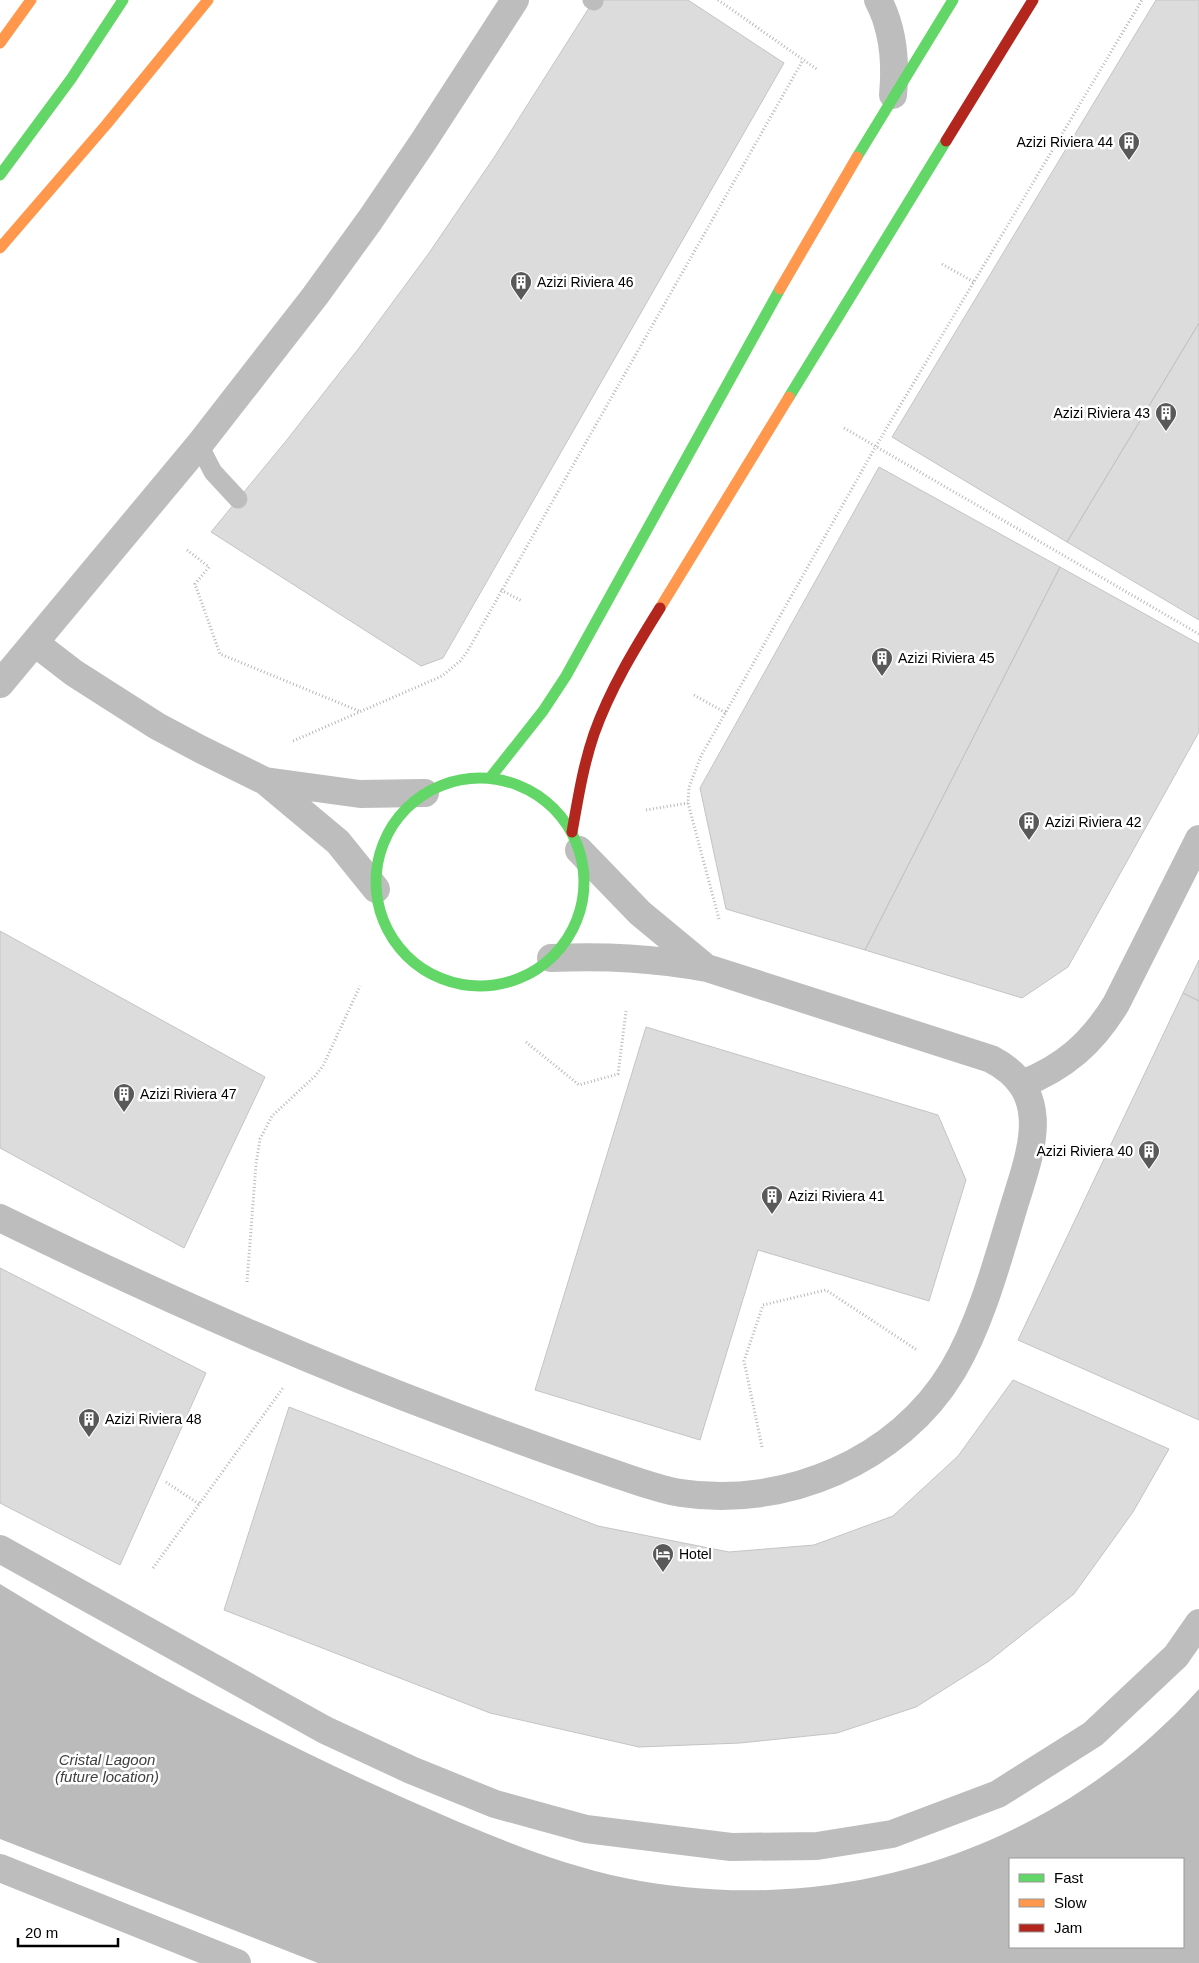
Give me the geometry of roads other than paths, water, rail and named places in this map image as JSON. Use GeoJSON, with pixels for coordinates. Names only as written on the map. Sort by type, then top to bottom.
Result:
{"type":"FeatureCollection","features":[{"type":"Feature","properties":{"kind":"street"},"geometry":{"type":"LineString","coordinates":[[0,43],[31,0]]}},
{"type":"Feature","properties":{"kind":"street"},"geometry":{"type":"LineString","coordinates":[[0,175],[71,79],[123,0]]}},
{"type":"Feature","properties":{"kind":"street"},"geometry":{"type":"LineString","coordinates":[[0,248],[141,85],[208,0]]}},
{"type":"Feature","properties":{"kind":"street"},"geometry":{"type":"LineString","coordinates":[[0,684],[199,445],[315,296],[429,134],[515,0]]}},
{"type":"Feature","properties":{"kind":"street"},"geometry":{"type":"LineString","coordinates":[[878,0],[888,25],[894,48],[895,72],[893,95]]}},
{"type":"Feature","properties":{"kind":"street"},"geometry":{"type":"LineString","coordinates":[[490,778],[543,711],[566,676],[709,415],[826,210],[893,95],[953,0]]}},
{"type":"Feature","properties":{"kind":"street"},"geometry":{"type":"LineString","coordinates":[[707,968],[640,913],[576,841],[561,815],[546,800],[529,789],[510,781],[490,778],[467,778],[445,783],[425,793],[407,807],[393,825],[382,845],[377,867],[376,889],[379,911],[387,930],[398,948],[414,963],[432,975],[452,983],[473,986],[494,985],[515,980],[534,971],[551,958],[564,943],[574,927],[581,908],[584,888],[584,869],[576,841],[579,788],[591,744],[607,702],[628,659],[1033,0]]}},
{"type":"Feature","properties":{"kind":"street"},"geometry":{"type":"LineString","coordinates":[[35,643],[82,678],[157,726],[265,781],[338,842],[376,889]]}},
{"type":"Feature","properties":{"kind":"street"},"geometry":{"type":"LineString","coordinates":[[265,781],[360,794],[425,793]]}},
{"type":"Feature","properties":{"kind":"street"},"geometry":{"type":"LineString","coordinates":[[1022,1084],[1041,1076],[1076,1053],[1092,1038],[1105,1021],[1116,1004],[1199,839]]}},
{"type":"Feature","properties":{"kind":"street"},"geometry":{"type":"LineString","coordinates":[[0,1218],[180,1302],[285,1348],[500,1433],[632,1479],[680,1492],[717,1496],[751,1495],[784,1489],[816,1480],[847,1466],[877,1448],[904,1428],[916,1416],[952,1372],[965,1347],[985,1296],[1019,1190],[1033,1137],[1033,1110],[1022,1084],[1003,1065],[991,1058],[707,968],[630,957],[551,958]]}},
{"type":"Feature","properties":{"kind":"street"},"geometry":{"type":"LineString","coordinates":[[0,1549],[325,1730],[411,1770],[478,1798],[586,1829],[731,1847],[816,1846],[892,1834],[998,1794],[1094,1734],[1176,1656],[1199,1623]]}},
{"type":"Feature","properties":{"kind":"street"},"geometry":{"type":"LineString","coordinates":[[0,1868],[237,1963]]}},
{"type":"Feature","properties":{"kind":"lane"},"geometry":{"type":"LineString","coordinates":[[199,445],[213,472],[238,499]]}},
{"type":"Feature","properties":{"kind":"water","name":"Cristal Lagoon (future location)"},"geometry":{"type":"Polygon","coordinates":[[[0,1584],[99,1643],[251,1725],[433,1811],[514,1844],[569,1863],[625,1878],[705,1889],[784,1889],[862,1880],[938,1860],[1010,1831],[1078,1792],[1142,1745],[1199,1689],[1199,1963],[318,1963],[0,1839],[0,1584]]]}},
{"type":"Feature","properties":{"kind":"place","name":"Azizi Riviera 44"},"geometry":{"type":"Point","coordinates":[1129,161]}},
{"type":"Feature","properties":{"kind":"place","name":"Azizi Riviera 46"},"geometry":{"type":"Point","coordinates":[521,301]}},
{"type":"Feature","properties":{"kind":"place","name":"Azizi Riviera 43"},"geometry":{"type":"Point","coordinates":[1166,432]}},
{"type":"Feature","properties":{"kind":"place","name":"Azizi Riviera 45"},"geometry":{"type":"Point","coordinates":[882,677]}},
{"type":"Feature","properties":{"kind":"place","name":"Azizi Riviera 42"},"geometry":{"type":"Point","coordinates":[1029,841]}},
{"type":"Feature","properties":{"kind":"place","name":"Azizi Riviera 47"},"geometry":{"type":"Point","coordinates":[124,1113]}},
{"type":"Feature","properties":{"kind":"place","name":"Azizi Riviera 40"},"geometry":{"type":"Point","coordinates":[1149,1170]}},
{"type":"Feature","properties":{"kind":"place","name":"Azizi Riviera 41"},"geometry":{"type":"Point","coordinates":[772,1215]}},
{"type":"Feature","properties":{"kind":"place","name":"Azizi Riviera 48"},"geometry":{"type":"Point","coordinates":[89,1438]}},
{"type":"Feature","properties":{"kind":"place","name":"Hotel"},"geometry":{"type":"Point","coordinates":[663,1573]}}]}
